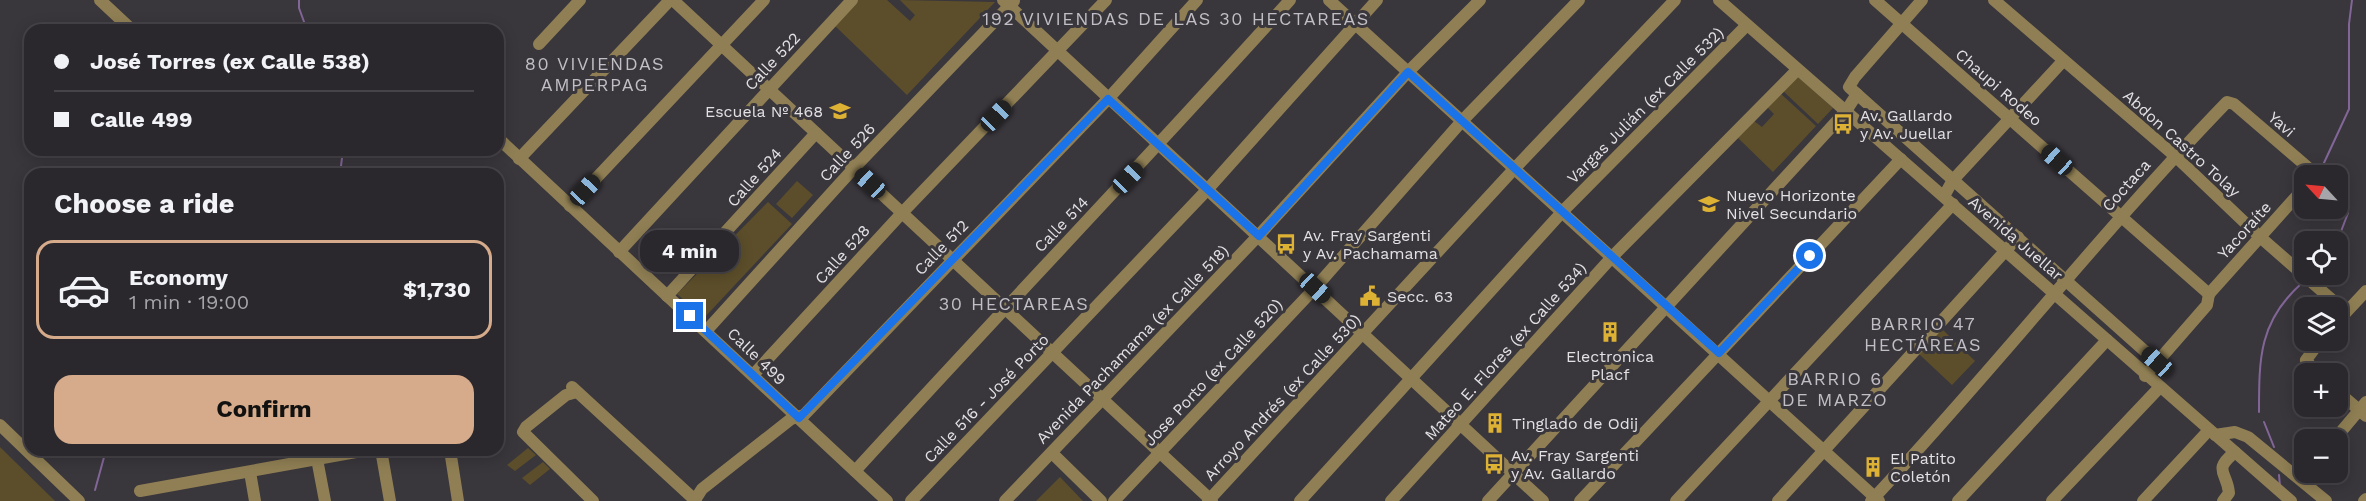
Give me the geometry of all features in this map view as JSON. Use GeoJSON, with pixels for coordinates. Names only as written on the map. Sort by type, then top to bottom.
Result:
{"type":"FeatureCollection","features":[{"type":"Feature","properties":{"kind":"street"},"geometry":{"type":"LineString","coordinates":[[100,0],[126,24]]}},
{"type":"Feature","properties":{"kind":"street"},"geometry":{"type":"LineString","coordinates":[[539,44],[580,0]]}},
{"type":"Feature","properties":{"kind":"street"},"geometry":{"type":"LineString","coordinates":[[519,159],[671,0],[1210,500]]}},
{"type":"Feature","properties":{"kind":"street"},"geometry":{"type":"LineString","coordinates":[[570,206],[764,0]]}},
{"type":"Feature","properties":{"kind":"street","name":"Calle 522"},"geometry":{"type":"LineString","coordinates":[[619,252],[768,88],[852,0]]}},
{"type":"Feature","properties":{"kind":"street","name":"Calle 528"},"geometry":{"type":"LineString","coordinates":[[753,375],[902,213],[1106,0]]}},
{"type":"Feature","properties":{"kind":"street","name":"Calle 512"},"geometry":{"type":"LineString","coordinates":[[695,501],[702,489],[791,419],[799,418],[1108,99],[1197,0]]}},
{"type":"Feature","properties":{"kind":"street","name":"Calle 514"},"geometry":{"type":"LineString","coordinates":[[855,471],[1004,308],[1160,145],[1290,0]]}},
{"type":"Feature","properties":{"kind":"street"},"geometry":{"type":"LineString","coordinates":[[1329,0],[1666,304],[1875,500]]}},
{"type":"Feature","properties":{"kind":"street","name":"Calle 516 - José Porto"},"geometry":{"type":"LineString","coordinates":[[911,501],[1207,189],[1377,0]]}},
{"type":"Feature","properties":{"kind":"street","name":"Avenida Pachamama (ex Calle 518)"},"geometry":{"type":"LineString","coordinates":[[1005,501],[1259,236],[1408,72],[1480,0]]}},
{"type":"Feature","properties":{"kind":"street","name":"Jose Porto (ex Calle 520)"},"geometry":{"type":"LineString","coordinates":[[1114,501],[1315,288],[1462,121],[1579,0]]}},
{"type":"Feature","properties":{"kind":"street","name":"Arroyo Andrés (ex Calle 530)"},"geometry":{"type":"LineString","coordinates":[[1210,500],[1365,334],[1515,168],[1675,0]]}},
{"type":"Feature","properties":{"kind":"street","name":"Chaupi Rodeo"},"geometry":{"type":"LineString","coordinates":[[1875,0],[2210,294]]}},
{"type":"Feature","properties":{"kind":"street"},"geometry":{"type":"LineString","coordinates":[[1488,501],[1666,304],[1846,111],[1855,77],[1922,0]]}},
{"type":"Feature","properties":{"kind":"street","name":"Abdon Castro Tolay"},"geometry":{"type":"LineString","coordinates":[[1994,0],[2175,156],[2260,237],[2329,297]]}},
{"type":"Feature","properties":{"kind":"street","name":"Avenida Juellar"},"geometry":{"type":"LineString","coordinates":[[1722,1],[1797,70],[2006,250],[2145,376],[2291,501]]}},
{"type":"Feature","properties":{"kind":"street"},"geometry":{"type":"LineString","coordinates":[[1009,2],[1108,99],[1259,236],[1543,501]]}},
{"type":"Feature","properties":{"kind":"street","name":"Calle 526"},"geometry":{"type":"LineString","coordinates":[[707,330],[1009,2]]}},
{"type":"Feature","properties":{"kind":"street","name":"Vargas Julián (ex Calle 532)"},"geometry":{"type":"LineString","coordinates":[[1300,501],[1563,211],[1748,25]]}},
{"type":"Feature","properties":{"kind":"street"},"geometry":{"type":"LineString","coordinates":[[1676,501],[1948,200],[1953,180],[2063,61]]}},
{"type":"Feature","properties":{"kind":"street","name":"Mateo E. Flores (ex Calle 534)"},"geometry":{"type":"LineString","coordinates":[[1391,501],[1613,256],[1797,70]]}},
{"type":"Feature","properties":{"kind":"street"},"geometry":{"type":"LineString","coordinates":[[1853,91],[2067,279],[2157,362]]}},
{"type":"Feature","properties":{"kind":"street","name":"Coctaca"},"geometry":{"type":"LineString","coordinates":[[1875,500],[2120,216],[2227,102]]}},
{"type":"Feature","properties":{"kind":"street","name":"Yavi"},"geometry":{"type":"LineString","coordinates":[[2227,102],[2234,104],[2305,165]]}},
{"type":"Feature","properties":{"kind":"street","name":"Calle 524"},"geometry":{"type":"LineString","coordinates":[[667,296],[816,133]]}},
{"type":"Feature","properties":{"kind":"street","name":"Calle 499"},"geometry":{"type":"LineString","coordinates":[[504,144],[667,296],[707,330],[887,501]]}},
{"type":"Feature","properties":{"kind":"street"},"geometry":{"type":"LineString","coordinates":[[1580,501],[1901,159]]}},
{"type":"Feature","properties":{"kind":"street","name":"Yacoraíte"},"geometry":{"type":"LineString","coordinates":[[2145,376],[2207,305],[2210,294],[2294,199]]}},
{"type":"Feature","properties":{"kind":"street"},"geometry":{"type":"LineString","coordinates":[[1778,501],[2018,237]]}},
{"type":"Feature","properties":{"kind":"street"},"geometry":{"type":"LineString","coordinates":[[2348,310],[2366,291]]}},
{"type":"Feature","properties":{"kind":"street"},"geometry":{"type":"LineString","coordinates":[[1958,501],[2107,340]]}},
{"type":"Feature","properties":{"kind":"street"},"geometry":{"type":"LineString","coordinates":[[2308,363],[2306,360],[2313,351]]}},
{"type":"Feature","properties":{"kind":"street"},"geometry":{"type":"LineString","coordinates":[[2052,501],[2159,388]]}},
{"type":"Feature","properties":{"kind":"street"},"geometry":{"type":"LineString","coordinates":[[593,501],[524,432],[526,427],[574,390],[695,501]]}},
{"type":"Feature","properties":{"kind":"street"},"geometry":{"type":"LineString","coordinates":[[2345,429],[2364,410],[2348,399]]}},
{"type":"Feature","properties":{"kind":"street"},"geometry":{"type":"LineString","coordinates":[[0,425],[24,448]]}},
{"type":"Feature","properties":{"kind":"street"},"geometry":{"type":"LineString","coordinates":[[2142,501],[2212,432],[2235,432],[2248,437],[2294,470]]}},
{"type":"Feature","properties":{"kind":"street"},"geometry":{"type":"LineString","coordinates":[[2223,501],[2229,493],[2221,467],[2224,461],[2235,452]]}},
{"type":"Feature","properties":{"kind":"street"},"geometry":{"type":"LineString","coordinates":[[1052,453],[1101,501]]}},
{"type":"Feature","properties":{"kind":"street"},"geometry":{"type":"LineString","coordinates":[[32,456],[76,498]]}},
{"type":"Feature","properties":{"kind":"street"},"geometry":{"type":"LineString","coordinates":[[140,491],[334,456]]}},
{"type":"Feature","properties":{"kind":"street"},"geometry":{"type":"LineString","coordinates":[[382,456],[390,501]]}},
{"type":"Feature","properties":{"kind":"street"},"geometry":{"type":"LineString","coordinates":[[451,456],[458,501]]}},
{"type":"Feature","properties":{"kind":"street"},"geometry":{"type":"LineString","coordinates":[[317,459],[325,501]]}},
{"type":"Feature","properties":{"kind":"street"},"geometry":{"type":"LineString","coordinates":[[250,472],[255,501]]}},
{"type":"Feature","properties":{"kind":"street"},"geometry":{"type":"LineString","coordinates":[[2309,483],[2325,501]]}},
{"type":"Feature","properties":{"kind":"shaded area"},"geometry":{"type":"Polygon","coordinates":[[[857,0],[887,0],[910,21],[915,15],[900,0],[995,2],[907,95],[834,25],[857,0]]]}},
{"type":"Feature","properties":{"kind":"shaded area"},"geometry":{"type":"Polygon","coordinates":[[[1796,75],[1833,108],[1818,124],[1782,90],[1796,75]]]}},
{"type":"Feature","properties":{"kind":"shaded area"},"geometry":{"type":"Polygon","coordinates":[[[1780,93],[1816,126],[1773,172],[1738,138],[1754,121],[1762,127],[1774,114],[1767,107],[1780,93]]]}},
{"type":"Feature","properties":{"kind":"shaded area"},"geometry":{"type":"Polygon","coordinates":[[[797,181],[813,195],[792,218],[776,204],[797,181]]]}},
{"type":"Feature","properties":{"kind":"shaded area"},"geometry":{"type":"Polygon","coordinates":[[[768,202],[792,224],[704,318],[677,294],[768,202]]]}},
{"type":"Feature","properties":{"kind":"shaded area"},"geometry":{"type":"Polygon","coordinates":[[[1942,329],[1975,361],[1952,385],[1919,354],[1942,329]]]}},
{"type":"Feature","properties":{"kind":"shaded area"},"geometry":{"type":"Polygon","coordinates":[[[0,447],[55,501],[0,501],[0,447]]]}},
{"type":"Feature","properties":{"kind":"shaded area"},"geometry":{"type":"Polygon","coordinates":[[[528,448],[536,455],[515,471],[507,465],[528,448]]]}},
{"type":"Feature","properties":{"kind":"shaded area"},"geometry":{"type":"Polygon","coordinates":[[[543,462],[550,469],[530,485],[522,478],[543,462]]]}},
{"type":"Feature","properties":{"kind":"shaded area"},"geometry":{"type":"Polygon","coordinates":[[[1060,477],[1083,501],[1036,501],[1060,477]]]}},
{"type":"Feature","properties":{"kind":"waterway"},"geometry":{"type":"LineString","coordinates":[[299,0],[299,8],[305,24]]}},
{"type":"Feature","properties":{"kind":"waterway"},"geometry":{"type":"LineString","coordinates":[[2323,165],[2349,109],[2349,24],[2352,0]]}},
{"type":"Feature","properties":{"kind":"waterway"},"geometry":{"type":"LineString","coordinates":[[341,168],[342,156]]}},
{"type":"Feature","properties":{"kind":"waterway"},"geometry":{"type":"LineString","coordinates":[[2341,231],[2346,219]]}},
{"type":"Feature","properties":{"kind":"waterway"},"geometry":{"type":"LineString","coordinates":[[2259,412],[2261,357],[2269,326],[2288,297],[2300,285]]}},
{"type":"Feature","properties":{"kind":"waterway"},"geometry":{"type":"LineString","coordinates":[[2264,422],[2274,447]]}},
{"type":"Feature","properties":{"kind":"waterway"},"geometry":{"type":"LineString","coordinates":[[95,490],[104,456]]}},
{"type":"Feature","properties":{"kind":"waterway"},"geometry":{"type":"LineString","coordinates":[[2279,475],[2280,486]]}},
{"type":"Feature","properties":{"kind":"place","name":"Escuela Nº 468"},"geometry":{"type":"Point","coordinates":[840,111]}},
{"type":"Feature","properties":{"kind":"place","name":"Av. Gallardo y Av. Juellar"},"geometry":{"type":"Point","coordinates":[1843,124]}},
{"type":"Feature","properties":{"kind":"place","name":"Nuevo Horizonte Nivel Secundario"},"geometry":{"type":"Point","coordinates":[1709,204]}},
{"type":"Feature","properties":{"kind":"place","name":"Av. Fray Sargenti y Av. Pachamama"},"geometry":{"type":"Point","coordinates":[1286,244]}},
{"type":"Feature","properties":{"kind":"place","name":"Secc. 63"},"geometry":{"type":"Point","coordinates":[1370,296]}},
{"type":"Feature","properties":{"kind":"place","name":"Electronica Placf"},"geometry":{"type":"Point","coordinates":[1610,332]}},
{"type":"Feature","properties":{"kind":"place","name":"Tinglado de Odij"},"geometry":{"type":"Point","coordinates":[1495,423]}},
{"type":"Feature","properties":{"kind":"place","name":"Av. Fray Sargenti y Av. Gallardo"},"geometry":{"type":"Point","coordinates":[1494,464]}},
{"type":"Feature","properties":{"kind":"place","name":"El Patito Coletón"},"geometry":{"type":"Point","coordinates":[1873,467]}},
{"type":"Feature","properties":{"kind":"district","name":"192 VIVIENDAS DE LAS 30 HECTAREAS"},"geometry":{"type":"Point","coordinates":[1176,19]}},
{"type":"Feature","properties":{"kind":"district","name":"80 VIVIENDAS AMPERPAG"},"geometry":{"type":"Point","coordinates":[595,74]}},
{"type":"Feature","properties":{"kind":"district","name":"30 HECTAREAS"},"geometry":{"type":"Point","coordinates":[1014,304]}},
{"type":"Feature","properties":{"kind":"district","name":"BARRIO 47 HECTÁREAS"},"geometry":{"type":"Point","coordinates":[1923,334]}},
{"type":"Feature","properties":{"kind":"district","name":"BARRIO 6 DE MARZO"},"geometry":{"type":"Point","coordinates":[1835,389]}},
{"type":"Feature","properties":{"kind":"route"},"geometry":{"type":"LineString","coordinates":[[690,316],[799,418],[1108,99],[1259,236],[1408,72],[1719,353],[1810,256]]}}]}
